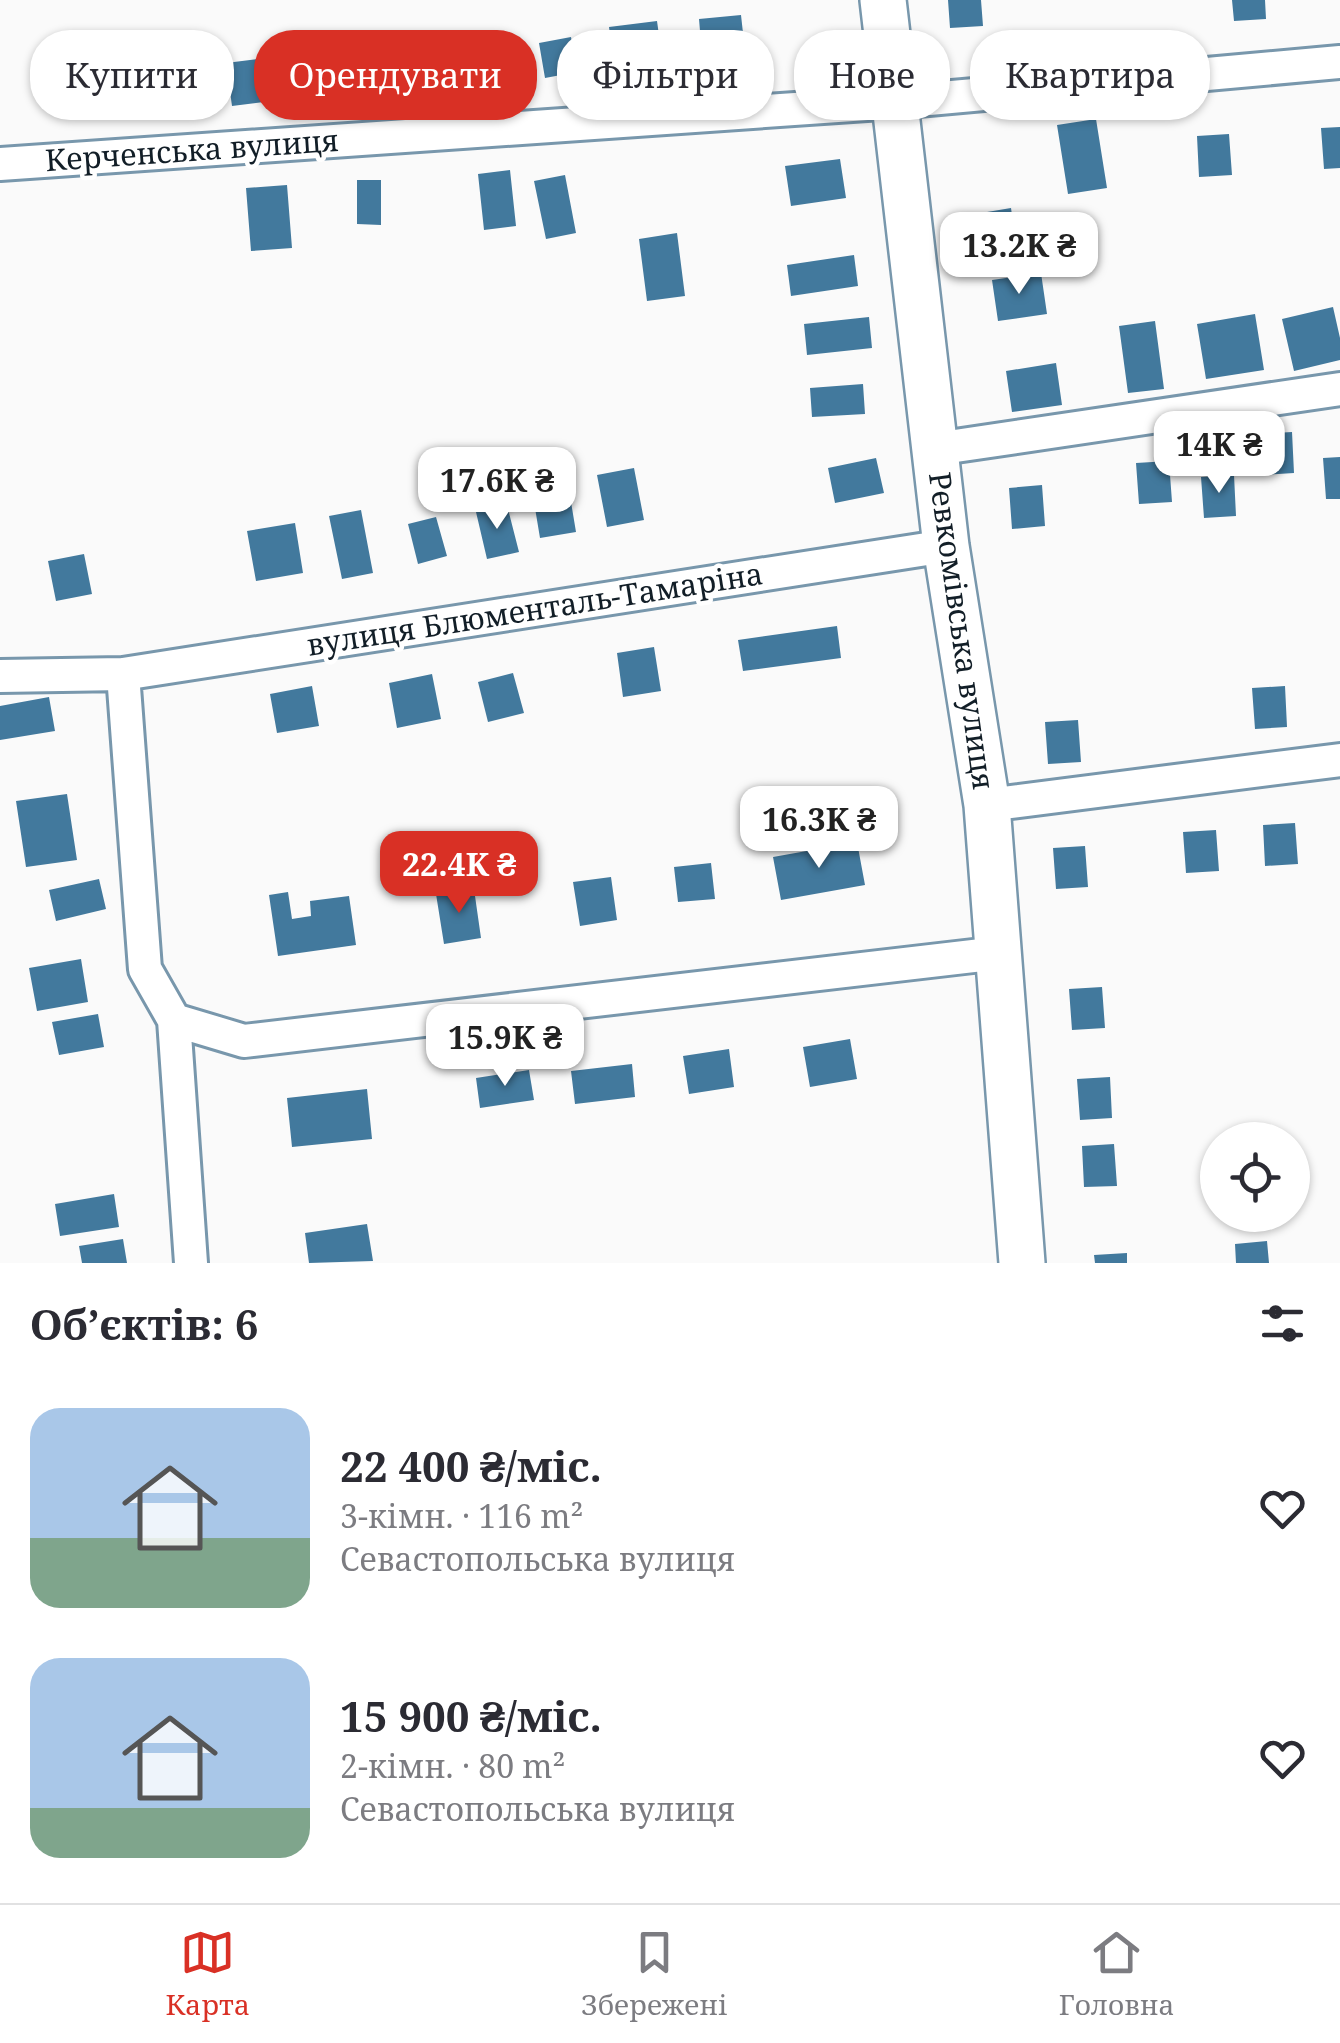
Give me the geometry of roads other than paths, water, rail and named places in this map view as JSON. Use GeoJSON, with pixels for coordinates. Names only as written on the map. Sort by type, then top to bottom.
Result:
{"type":"FeatureCollection","features":[{"type":"Feature","properties":{"kind":"street","name":"Ревкомівська вулиця"},"geometry":{"type":"LineString","coordinates":[[883,0],[887,30]]}},
{"type":"Feature","properties":{"kind":"street","name":"Керченська вулиця"},"geometry":{"type":"LineString","coordinates":[[950,97],[1340,62]]}},
{"type":"Feature","properties":{"kind":"street","name":"Керченська вулиця"},"geometry":{"type":"LineString","coordinates":[[0,164],[794,109]]}},
{"type":"Feature","properties":{"kind":"street","name":"Ревкомівська вулиця"},"geometry":{"type":"LineString","coordinates":[[898,120],[946,546],[987,805],[1022,1263]]}},
{"type":"Feature","properties":{"kind":"street"},"geometry":{"type":"LineString","coordinates":[[935,449],[1340,389]]}},
{"type":"Feature","properties":{"kind":"street","name":"вулиця Блюменталь-Тамаріна"},"geometry":{"type":"LineString","coordinates":[[0,676],[123,674],[946,546]]}},
{"type":"Feature","properties":{"kind":"street"},"geometry":{"type":"LineString","coordinates":[[123,674],[145,969],[174,1020],[191,1263]]}},
{"type":"Feature","properties":{"kind":"street"},"geometry":{"type":"LineString","coordinates":[[987,805],[1340,760]]}},
{"type":"Feature","properties":{"kind":"street"},"geometry":{"type":"LineString","coordinates":[[174,1020],[244,1041],[998,953]]}}]}
